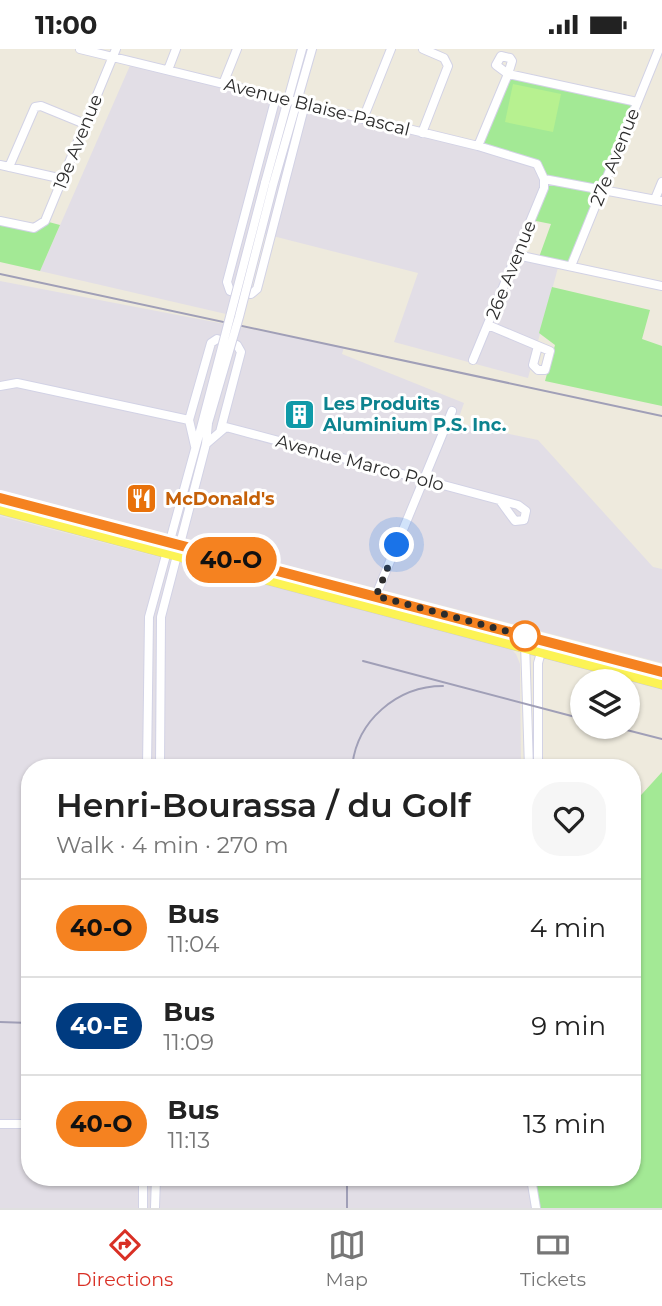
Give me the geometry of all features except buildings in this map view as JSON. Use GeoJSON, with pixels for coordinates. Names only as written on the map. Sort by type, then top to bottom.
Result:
{"type":"FeatureCollection","features":[{"type":"Feature","properties":{"kind":"main road"},"geometry":{"type":"LineString","coordinates":[[0,498],[173,549]]}},
{"type":"Feature","properties":{"kind":"main road"},"geometry":{"type":"LineString","coordinates":[[0,509],[173,549],[374,601],[543,647],[662,684]]}},
{"type":"Feature","properties":{"kind":"main road"},"geometry":{"type":"LineString","coordinates":[[543,647],[662,672]]}},
{"type":"Feature","properties":{"kind":"street","name":"Avenue Blaise-Pascal"},"geometry":{"type":"LineString","coordinates":[[80,49],[114,53],[168,70],[533,161],[544,179]]}},
{"type":"Feature","properties":{"kind":"street"},"geometry":{"type":"LineString","coordinates":[[168,70],[176,49]]}},
{"type":"Feature","properties":{"kind":"street"},"geometry":{"type":"LineString","coordinates":[[223,84],[237,49]]}},
{"type":"Feature","properties":{"kind":"street"},"geometry":{"type":"LineString","coordinates":[[160,759],[160,624],[173,549],[195,446],[205,423],[269,184],[286,100],[302,49]]}},
{"type":"Feature","properties":{"kind":"street"},"geometry":{"type":"LineString","coordinates":[[276,97],[227,282],[230,291],[251,294],[257,289],[312,49]]}},
{"type":"Feature","properties":{"kind":"street"},"geometry":{"type":"LineString","coordinates":[[363,118],[391,49]]}},
{"type":"Feature","properties":{"kind":"street"},"geometry":{"type":"LineString","coordinates":[[422,133],[447,63],[439,55],[423,49]]}},
{"type":"Feature","properties":{"kind":"street","name":"27e Avenue"},"geometry":{"type":"LineString","coordinates":[[571,266],[660,49]]}},
{"type":"Feature","properties":{"kind":"street","name":"19e Avenue"},"geometry":{"type":"LineString","coordinates":[[0,221],[34,228],[45,221],[114,53]]}},
{"type":"Feature","properties":{"kind":"street"},"geometry":{"type":"LineString","coordinates":[[478,146],[508,74],[637,102]]}},
{"type":"Feature","properties":{"kind":"street"},"geometry":{"type":"LineString","coordinates":[[269,184],[301,103]]}},
{"type":"Feature","properties":{"kind":"street"},"geometry":{"type":"LineString","coordinates":[[62,179],[4,166],[35,107],[41,106],[85,124]]}},
{"type":"Feature","properties":{"kind":"street"},"geometry":{"type":"LineString","coordinates":[[544,179],[658,200],[662,182]]}},
{"type":"Feature","properties":{"kind":"street","name":"26e Avenue"},"geometry":{"type":"LineString","coordinates":[[473,360],[541,196],[544,179]]}},
{"type":"Feature","properties":{"kind":"street"},"geometry":{"type":"LineString","coordinates":[[517,255],[662,286]]}},
{"type":"Feature","properties":{"kind":"street"},"geometry":{"type":"LineString","coordinates":[[488,325],[538,346]]}},
{"type":"Feature","properties":{"kind":"street"},"geometry":{"type":"LineString","coordinates":[[195,446],[188,420],[211,343],[217,339],[237,345],[241,352],[220,432],[206,444]]}},
{"type":"Feature","properties":{"kind":"street"},"geometry":{"type":"LineString","coordinates":[[0,386],[17,383],[188,420]]}},
{"type":"Feature","properties":{"kind":"street"},"geometry":{"type":"LineString","coordinates":[[374,601],[452,411]]}},
{"type":"Feature","properties":{"kind":"street"},"geometry":{"type":"LineString","coordinates":[[147,759],[148,625],[206,444],[205,423]]}},
{"type":"Feature","properties":{"kind":"street","name":"Avenue Marco Polo"},"geometry":{"type":"LineString","coordinates":[[220,432],[226,427],[501,502]]}},
{"type":"Feature","properties":{"kind":"street"},"geometry":{"type":"LineString","coordinates":[[525,642],[529,694],[529,759]]}},
{"type":"Feature","properties":{"kind":"street"},"geometry":{"type":"LineString","coordinates":[[538,759],[538,663],[543,647]]}},
{"type":"Feature","properties":{"kind":"street"},"geometry":{"type":"LineString","coordinates":[[0,1124],[21,1124]]}},
{"type":"Feature","properties":{"kind":"street"},"geometry":{"type":"LineString","coordinates":[[143,1186],[143,1208]]}},
{"type":"Feature","properties":{"kind":"street"},"geometry":{"type":"LineString","coordinates":[[155,1208],[156,1186]]}},
{"type":"Feature","properties":{"kind":"street"},"geometry":{"type":"LineString","coordinates":[[532,1186],[536,1208]]}},
{"type":"Feature","properties":{"kind":"shaded area"},"geometry":{"type":"Polygon","coordinates":[[[132,61],[529,159],[544,179],[517,255],[559,264],[528,378],[394,342],[418,273],[261,233],[239,317],[40,271],[132,61]]]}},
{"type":"Feature","properties":{"kind":"shaded area"},"geometry":{"type":"Polygon","coordinates":[[[0,281],[344,347],[342,354],[464,403],[457,423],[538,440],[653,567],[662,569],[662,663],[0,490],[0,281]]]}},
{"type":"Feature","properties":{"kind":"shaded area"},"geometry":{"type":"Polygon","coordinates":[[[0,516],[510,648],[520,664],[521,759],[21,759],[21,1186],[538,1186],[542,1208],[0,1208],[0,516]]]}},
{"type":"Feature","properties":{"kind":"green space"},"geometry":{"type":"Polygon","coordinates":[[[508,74],[637,102],[571,266],[538,260],[551,224],[531,220],[544,188],[537,164],[478,146],[508,74]]]}},
{"type":"Feature","properties":{"kind":"green space"},"geometry":{"type":"Polygon","coordinates":[[[513,84],[561,94],[553,132],[505,122],[513,84]]]}},
{"type":"Feature","properties":{"kind":"green space"},"geometry":{"type":"Polygon","coordinates":[[[0,221],[34,228],[45,221],[60,225],[40,271],[0,262],[0,221]]]}},
{"type":"Feature","properties":{"kind":"green space"},"geometry":{"type":"Polygon","coordinates":[[[552,287],[650,310],[642,339],[662,346],[662,406],[545,381],[555,345],[539,333],[552,287]]]}},
{"type":"Feature","properties":{"kind":"green space"},"geometry":{"type":"Polygon","coordinates":[[[662,772],[662,1208],[536,1208],[532,1186],[641,1186],[641,795],[662,772]]]}},
{"type":"Feature","properties":{"kind":"railway"},"geometry":{"type":"LineString","coordinates":[[0,274],[662,416]]}},
{"type":"Feature","properties":{"kind":"railway"},"geometry":{"type":"LineString","coordinates":[[363,661],[570,716]]}},
{"type":"Feature","properties":{"kind":"railway"},"geometry":{"type":"LineString","coordinates":[[354,759],[361,735],[382,709],[410,692],[443,686]]}},
{"type":"Feature","properties":{"kind":"railway"},"geometry":{"type":"LineString","coordinates":[[640,733],[662,739]]}},
{"type":"Feature","properties":{"kind":"railway"},"geometry":{"type":"LineString","coordinates":[[0,1022],[21,1023]]}},
{"type":"Feature","properties":{"kind":"railway"},"geometry":{"type":"LineString","coordinates":[[347,1186],[347,1208]]}},
{"type":"Feature","properties":{"kind":"bus line","name":"40-O"},"geometry":{"type":"LineString","coordinates":[[0,498],[662,672]]}},
{"type":"Feature","properties":{"kind":"place","name":"Les Produits Aluminium P.S. Inc."},"geometry":{"type":"Point","coordinates":[300,414]}},
{"type":"Feature","properties":{"kind":"place","name":"McDonald's"},"geometry":{"type":"Point","coordinates":[142,499]}},
{"type":"Feature","properties":{"kind":"route"},"geometry":{"type":"LineString","coordinates":[[397,545],[376,596],[525,636]]}}]}
